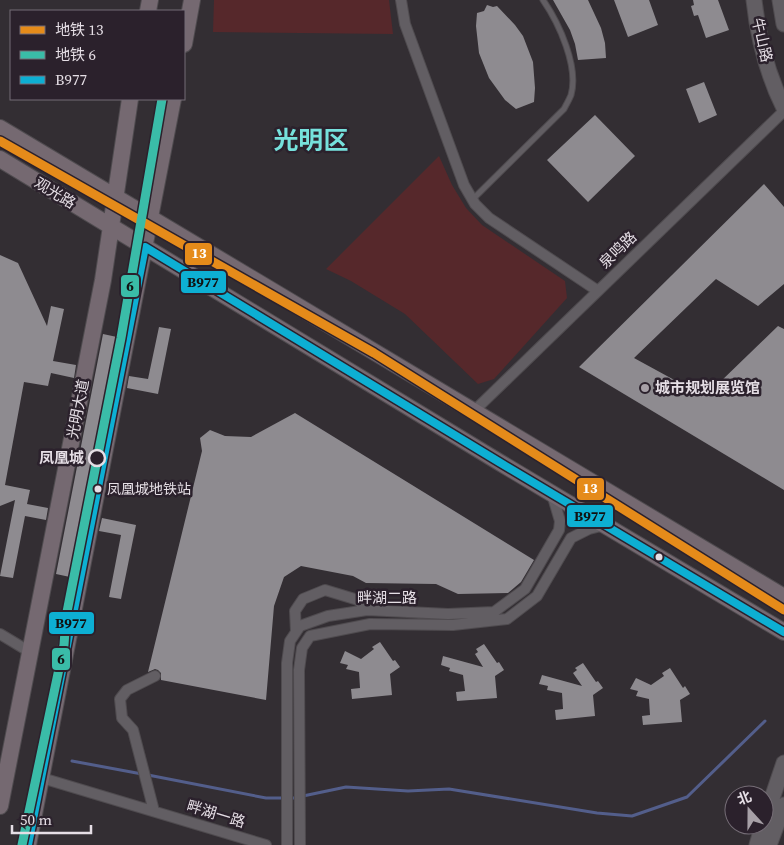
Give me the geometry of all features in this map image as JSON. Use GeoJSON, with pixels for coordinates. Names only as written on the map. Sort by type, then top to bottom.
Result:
{"type":"FeatureCollection","features":[{"type":"Feature","properties":{"kind":"main road"},"geometry":{"type":"LineString","coordinates":[[185,38],[192,0]]}},
{"type":"Feature","properties":{"kind":"main road","name":"光明大道"},"geometry":{"type":"LineString","coordinates":[[0,806],[103,280],[130,100]]}},
{"type":"Feature","properties":{"kind":"main road"},"geometry":{"type":"LineString","coordinates":[[28,845],[173,100]]}},
{"type":"Feature","properties":{"kind":"main road","name":"观光路"},"geometry":{"type":"LineString","coordinates":[[0,128],[784,597]]}},
{"type":"Feature","properties":{"kind":"main road","name":"观光路"},"geometry":{"type":"LineString","coordinates":[[0,159],[145,247]]}},
{"type":"Feature","properties":{"kind":"main road"},"geometry":{"type":"LineString","coordinates":[[145,247],[552,494],[784,632]]}},
{"type":"Feature","properties":{"kind":"street"},"geometry":{"type":"LineString","coordinates":[[401,0],[405,24],[428,90],[464,185],[472,199],[489,218],[598,291]]}},
{"type":"Feature","properties":{"kind":"street","name":"牛山路"},"geometry":{"type":"LineString","coordinates":[[754,0],[763,53],[784,110]]}},
{"type":"Feature","properties":{"kind":"street","name":"牛山路"},"geometry":{"type":"LineString","coordinates":[[780,0],[784,24]]}},
{"type":"Feature","properties":{"kind":"street","name":"泉鸣路"},"geometry":{"type":"LineString","coordinates":[[474,411],[784,110]]}},
{"type":"Feature","properties":{"kind":"street","name":"畔湖二路"},"geometry":{"type":"LineString","coordinates":[[296,632],[300,626],[328,616],[367,610],[448,614],[494,612],[525,589],[559,530],[560,521],[552,494]]}},
{"type":"Feature","properties":{"kind":"street","name":"畔湖二路"},"geometry":{"type":"LineString","coordinates":[[300,842],[299,670],[302,648],[310,636],[370,624],[453,625],[507,619],[537,596],[571,538],[589,529],[605,525]]}},
{"type":"Feature","properties":{"kind":"street"},"geometry":{"type":"LineString","coordinates":[[287,841],[287,663],[290,641],[296,632],[295,611],[303,599],[326,590],[358,600],[367,610]]}},
{"type":"Feature","properties":{"kind":"street"},"geometry":{"type":"LineString","coordinates":[[0,634],[30,652]]}},
{"type":"Feature","properties":{"kind":"street"},"geometry":{"type":"LineString","coordinates":[[154,811],[133,730],[122,718],[120,699],[127,690],[156,676]]}},
{"type":"Feature","properties":{"kind":"street"},"geometry":{"type":"LineString","coordinates":[[774,794],[784,763]]}},
{"type":"Feature","properties":{"kind":"street","name":"畔湖一路"},"geometry":{"type":"LineString","coordinates":[[42,778],[266,845]]}},
{"type":"Feature","properties":{"kind":"street"},"geometry":{"type":"LineString","coordinates":[[769,845],[784,805]]}},
{"type":"Feature","properties":{"kind":"lane"},"geometry":{"type":"LineString","coordinates":[[472,199],[564,109],[571,96],[572,71],[568,50],[554,16],[543,0]]}},
{"type":"Feature","properties":{"kind":"shaded area"},"geometry":{"type":"Polygon","coordinates":[[[214,0],[389,0],[393,34],[213,32],[214,0]]]}},
{"type":"Feature","properties":{"kind":"shaded area"},"geometry":{"type":"Polygon","coordinates":[[[439,156],[452,185],[466,208],[482,225],[565,281],[567,298],[494,379],[478,384],[405,314],[351,281],[326,269],[439,156]]]}},
{"type":"Feature","properties":{"kind":"building"},"geometry":{"type":"Polygon","coordinates":[[[553,0],[588,0],[601,28],[606,58],[578,60],[570,30],[553,0]]]}},
{"type":"Feature","properties":{"kind":"building"},"geometry":{"type":"Polygon","coordinates":[[[614,0],[649,0],[658,25],[628,37],[614,0]]]}},
{"type":"Feature","properties":{"kind":"building"},"geometry":{"type":"Polygon","coordinates":[[[693,0],[718,0],[729,30],[706,38],[698,15],[694,16],[691,6],[694,5],[693,0]]]}},
{"type":"Feature","properties":{"kind":"building"},"geometry":{"type":"Polygon","coordinates":[[[487,5],[497,6],[515,25],[523,36],[533,62],[534,102],[516,109],[505,100],[489,78],[479,53],[476,26],[477,13],[484,11],[487,5]]]}},
{"type":"Feature","properties":{"kind":"building"},"geometry":{"type":"Polygon","coordinates":[[[704,82],[717,115],[699,123],[686,89],[704,82]]]}},
{"type":"Feature","properties":{"kind":"building"},"geometry":{"type":"Polygon","coordinates":[[[595,115],[635,156],[588,202],[547,160],[595,115]]]}},
{"type":"Feature","properties":{"kind":"building"},"geometry":{"type":"Polygon","coordinates":[[[764,184],[784,207],[784,284],[758,306],[716,279],[634,358],[689,388],[699,391],[709,389],[718,384],[778,326],[784,329],[784,490],[579,367],[764,184]]]}},
{"type":"Feature","properties":{"kind":"building"},"geometry":{"type":"Polygon","coordinates":[[[0,255],[18,263],[47,326],[51,306],[64,309],[53,361],[76,365],[74,378],[51,373],[48,386],[24,382],[5,485],[30,490],[27,504],[48,508],[46,520],[25,516],[13,578],[0,576],[15,500],[0,506],[0,255]]]}},
{"type":"Feature","properties":{"kind":"building"},"geometry":{"type":"Polygon","coordinates":[[[159,327],[171,329],[158,394],[127,388],[129,376],[148,379],[159,327]]]}},
{"type":"Feature","properties":{"kind":"building"},"geometry":{"type":"Polygon","coordinates":[[[103,334],[117,337],[70,577],[56,574],[103,334]]]}},
{"type":"Feature","properties":{"kind":"building"},"geometry":{"type":"Polygon","coordinates":[[[295,413],[534,560],[521,582],[508,593],[458,594],[436,584],[366,583],[353,576],[301,566],[284,577],[274,606],[266,700],[161,680],[161,673],[158,670],[155,669],[148,672],[202,451],[200,438],[210,430],[225,436],[251,437],[295,413]]]}},
{"type":"Feature","properties":{"kind":"building"},"geometry":{"type":"Polygon","coordinates":[[[102,518],[136,525],[121,599],[109,597],[121,535],[99,531],[102,518]]]}},
{"type":"Feature","properties":{"kind":"building"},"geometry":{"type":"Polygon","coordinates":[[[380,642],[393,661],[395,660],[400,667],[390,674],[392,695],[352,699],[351,689],[360,688],[359,672],[346,669],[348,665],[340,663],[345,651],[361,659],[374,649],[372,647],[380,642]]]}},
{"type":"Feature","properties":{"kind":"building"},"geometry":{"type":"Polygon","coordinates":[[[484,644],[504,670],[495,676],[497,698],[457,701],[456,692],[465,691],[463,675],[449,671],[450,668],[441,665],[443,656],[483,667],[475,654],[478,652],[476,649],[484,644]]]}},
{"type":"Feature","properties":{"kind":"building"},"geometry":{"type":"Polygon","coordinates":[[[583,663],[596,682],[598,681],[603,688],[593,695],[595,716],[556,720],[555,710],[563,709],[562,693],[547,690],[548,686],[539,684],[542,675],[582,686],[573,673],[577,670],[575,668],[583,663]]]}},
{"type":"Feature","properties":{"kind":"building"},"geometry":{"type":"Polygon","coordinates":[[[670,668],[683,688],[685,686],[690,694],[680,700],[682,722],[643,725],[642,716],[650,715],[649,699],[636,696],[638,691],[630,689],[636,678],[651,685],[664,676],[662,673],[670,668]]]}},
{"type":"Feature","properties":{"kind":"waterway"},"geometry":{"type":"LineString","coordinates":[[303,796],[346,787],[408,791],[449,789],[597,813],[632,816],[687,797],[765,721]]}},
{"type":"Feature","properties":{"kind":"waterway"},"geometry":{"type":"LineString","coordinates":[[72,761],[142,774]]}},
{"type":"Feature","properties":{"kind":"waterway"},"geometry":{"type":"LineString","coordinates":[[148,775],[266,798],[297,798]]}},
{"type":"Feature","properties":{"kind":"metro line","name":"6"},"geometry":{"type":"LineString","coordinates":[[22,845],[64,645],[66,617],[121,338],[162,100]]}},
{"type":"Feature","properties":{"kind":"metro line","name":"13"},"geometry":{"type":"LineString","coordinates":[[0,141],[374,353],[784,610]]}},
{"type":"Feature","properties":{"kind":"transit line","name":"B977"},"geometry":{"type":"LineString","coordinates":[[28,845],[145,247],[784,632]]}},
{"type":"Feature","properties":{"kind":"place","name":"城市规划展览馆"},"geometry":{"type":"Point","coordinates":[645,388]}},
{"type":"Feature","properties":{"kind":"place","name":"凤凰城"},"geometry":{"type":"Point","coordinates":[97,458]}},
{"type":"Feature","properties":{"kind":"place","name":"凤凰城地铁站"},"geometry":{"type":"Point","coordinates":[98,489]}},
{"type":"Feature","properties":{"kind":"district","name":"光明区"},"geometry":{"type":"Point","coordinates":[311,140]}}]}
